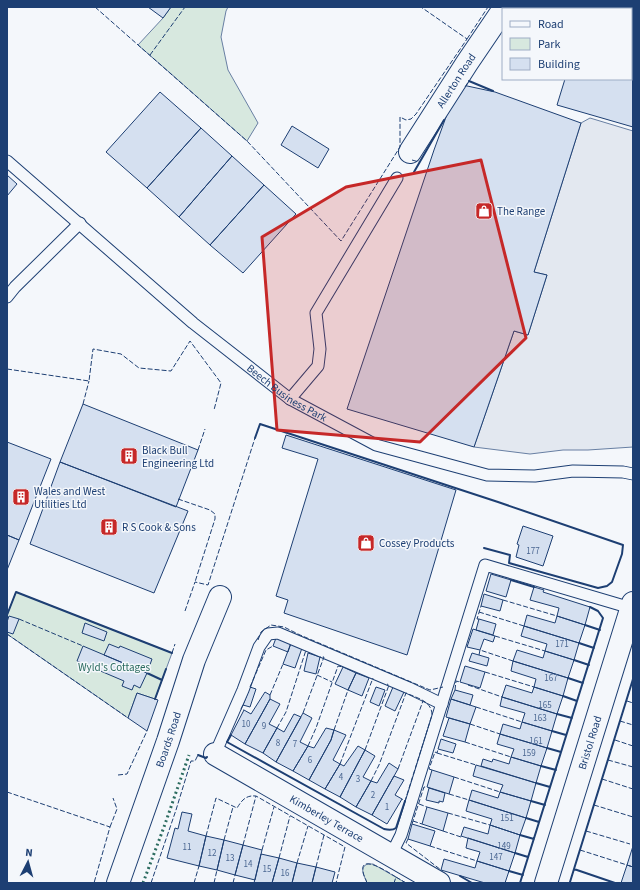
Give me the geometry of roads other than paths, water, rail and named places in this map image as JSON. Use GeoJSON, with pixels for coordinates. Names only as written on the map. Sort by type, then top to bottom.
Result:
{"type":"FeatureCollection","features":[{"type":"Feature","properties":{"kind":"street","name":"Allerton Road"},"geometry":{"type":"LineString","coordinates":[[410,152],[467,63],[502,12]]}},
{"type":"Feature","properties":{"kind":"street","name":"Boards Road"},"geometry":{"type":"LineString","coordinates":[[118,883],[168,741],[194,660],[220,597]]}},
{"type":"Feature","properties":{"kind":"street","name":"Bristol Road"},"geometry":{"type":"LineString","coordinates":[[548,882],[632,605]]}},
{"type":"Feature","properties":{"kind":"street","name":"Kimberley Terrace"},"geometry":{"type":"LineString","coordinates":[[215,754],[439,883]]}},
{"type":"Feature","properties":{"kind":"lane","name":"Beech Business Park"},"geometry":{"type":"LineString","coordinates":[[7,161],[80,223],[192,323],[290,399],[376,445],[487,475],[536,476],[573,471],[623,472],[633,474]]}},
{"type":"Feature","properties":{"kind":"lane"},"geometry":{"type":"LineString","coordinates":[[290,399],[318,366],[320,349],[316,313],[397,178]]}},
{"type":"Feature","properties":{"kind":"lane"},"geometry":{"type":"LineString","coordinates":[[7,297],[15,287],[80,223]]}},
{"type":"Feature","properties":{"kind":"lane"},"geometry":{"type":"LineString","coordinates":[[391,855],[401,835],[485,565],[632,605]]}},
{"type":"Feature","properties":{"kind":"lane"},"geometry":{"type":"LineString","coordinates":[[215,754],[243,690],[259,647],[268,634],[278,632],[409,688],[442,704]]}},
{"type":"Feature","properties":{"kind":"place","name":"The Range"},"geometry":{"type":"Point","coordinates":[484,211]}},
{"type":"Feature","properties":{"kind":"place","name":"Black Bull Engineering Ltd"},"geometry":{"type":"Point","coordinates":[129,456]}},
{"type":"Feature","properties":{"kind":"place","name":"Wales and West Utilities Ltd"},"geometry":{"type":"Point","coordinates":[21,497]}},
{"type":"Feature","properties":{"kind":"place","name":"R S Cook & Sons"},"geometry":{"type":"Point","coordinates":[109,527]}},
{"type":"Feature","properties":{"kind":"place","name":"Cossey Products"},"geometry":{"type":"Point","coordinates":[366,543]}},
{"type":"Feature","properties":{"kind":"park label","name":"Wyld's Cottages"},"geometry":{"type":"Point","coordinates":[114,667]}}]}
